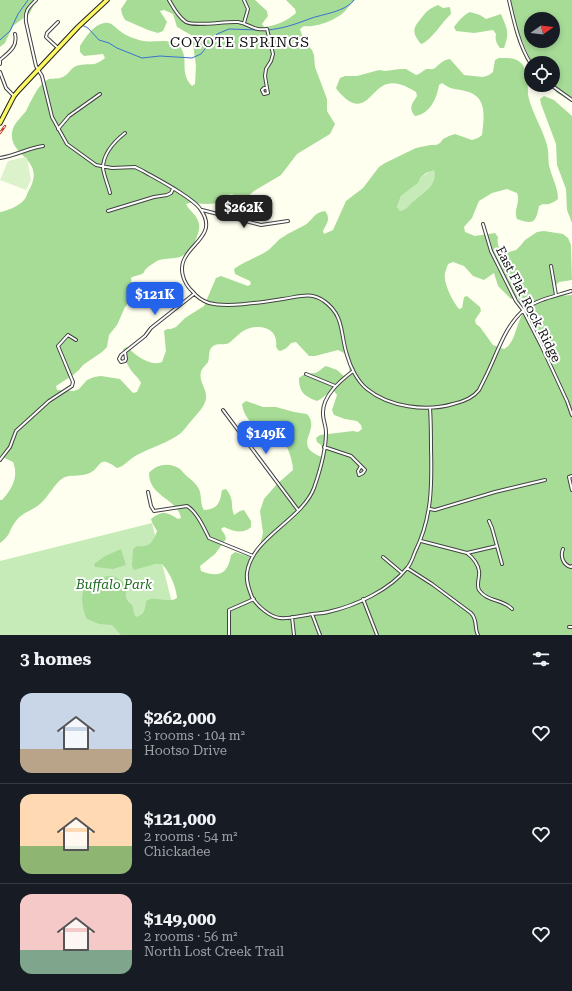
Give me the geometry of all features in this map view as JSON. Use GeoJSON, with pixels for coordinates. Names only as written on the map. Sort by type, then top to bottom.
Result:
{"type":"FeatureCollection","features":[{"type":"Feature","properties":{"kind":"main road"},"geometry":{"type":"LineString","coordinates":[[0,124],[14,96],[80,25],[108,0]]}},
{"type":"Feature","properties":{"kind":"street"},"geometry":{"type":"LineString","coordinates":[[36,0],[28,8],[25,15],[38,70],[42,76],[52,117],[67,144],[96,165],[103,167],[135,167],[191,199],[202,210],[205,220],[204,234],[186,256],[182,269],[184,281],[194,294],[210,303],[232,304],[275,300],[301,295],[318,297],[334,310],[338,316],[342,324],[346,354],[353,371],[366,389],[400,405],[430,408],[461,402],[478,390],[492,366],[507,330],[523,310],[532,304],[571,291]]}},
{"type":"Feature","properties":{"kind":"street"},"geometry":{"type":"LineString","coordinates":[[169,0],[175,10],[186,22],[197,25],[205,23],[234,22],[244,23],[254,29],[267,29],[273,54],[266,69],[265,76],[267,88]]}},
{"type":"Feature","properties":{"kind":"street"},"geometry":{"type":"LineString","coordinates":[[244,0],[248,9],[244,23]]}},
{"type":"Feature","properties":{"kind":"street"},"geometry":{"type":"LineString","coordinates":[[509,0],[526,56]]}},
{"type":"Feature","properties":{"kind":"street"},"geometry":{"type":"LineString","coordinates":[[58,22],[47,33],[46,37],[58,48]]}},
{"type":"Feature","properties":{"kind":"street"},"geometry":{"type":"LineString","coordinates":[[0,64],[0,60],[14,48],[16,39],[15,34]]}},
{"type":"Feature","properties":{"kind":"street"},"geometry":{"type":"LineString","coordinates":[[0,72],[6,88],[14,96]]}},
{"type":"Feature","properties":{"kind":"street"},"geometry":{"type":"LineString","coordinates":[[560,91],[572,100]]}},
{"type":"Feature","properties":{"kind":"street"},"geometry":{"type":"LineString","coordinates":[[58,129],[69,116],[100,94]]}},
{"type":"Feature","properties":{"kind":"street"},"geometry":{"type":"LineString","coordinates":[[110,193],[103,167],[107,153],[114,142],[125,133]]}},
{"type":"Feature","properties":{"kind":"street"},"geometry":{"type":"LineString","coordinates":[[0,158],[9,157],[32,148],[43,146]]}},
{"type":"Feature","properties":{"kind":"street"},"geometry":{"type":"LineString","coordinates":[[108,211],[154,197],[167,195],[171,193],[173,189]]}},
{"type":"Feature","properties":{"kind":"street"},"geometry":{"type":"LineString","coordinates":[[202,210],[261,225],[288,221]]}},
{"type":"Feature","properties":{"kind":"street","name":"East Flat Rock Ridge"},"geometry":{"type":"LineString","coordinates":[[483,224],[491,251],[516,301],[523,310],[572,414]]}},
{"type":"Feature","properties":{"kind":"street"},"geometry":{"type":"LineString","coordinates":[[550,266],[556,295]]}},
{"type":"Feature","properties":{"kind":"street"},"geometry":{"type":"LineString","coordinates":[[125,352],[126,359],[125,361],[121,362],[119,360],[120,357],[125,352],[151,328],[194,294]]}},
{"type":"Feature","properties":{"kind":"street"},"geometry":{"type":"LineString","coordinates":[[0,460],[10,447],[16,431],[49,402],[72,386],[73,382],[58,346],[68,335],[76,340]]}},
{"type":"Feature","properties":{"kind":"street"},"geometry":{"type":"LineString","coordinates":[[353,371],[335,386],[323,409],[326,431],[324,447],[318,477],[312,494],[298,510],[262,545],[253,556],[247,572],[247,582],[254,599],[258,605],[272,615],[280,618],[330,612],[380,592],[407,568],[421,541],[430,509],[432,479],[430,408]]}},
{"type":"Feature","properties":{"kind":"street"},"geometry":{"type":"LineString","coordinates":[[306,374],[335,386]]}},
{"type":"Feature","properties":{"kind":"street"},"geometry":{"type":"LineString","coordinates":[[223,410],[298,510]]}},
{"type":"Feature","properties":{"kind":"street"},"geometry":{"type":"LineString","coordinates":[[324,447],[351,456],[361,466]]}},
{"type":"Feature","properties":{"kind":"street"},"geometry":{"type":"LineString","coordinates":[[572,476],[569,477],[572,490]]}},
{"type":"Feature","properties":{"kind":"street"},"geometry":{"type":"LineString","coordinates":[[430,509],[435,510],[495,492],[545,480]]}},
{"type":"Feature","properties":{"kind":"street"},"geometry":{"type":"LineString","coordinates":[[148,492],[151,506],[154,511],[187,506],[190,508],[209,538],[253,556]]}},
{"type":"Feature","properties":{"kind":"street"},"geometry":{"type":"LineString","coordinates":[[489,521],[502,564]]}},
{"type":"Feature","properties":{"kind":"street"},"geometry":{"type":"LineString","coordinates":[[421,541],[467,553],[471,556],[479,571],[478,585],[481,592],[490,599],[507,605],[512,609]]}},
{"type":"Feature","properties":{"kind":"street"},"geometry":{"type":"LineString","coordinates":[[467,553],[497,546]]}},
{"type":"Feature","properties":{"kind":"street"},"geometry":{"type":"LineString","coordinates":[[563,549],[561,553],[564,562],[567,566],[571,567]]}},
{"type":"Feature","properties":{"kind":"street"},"geometry":{"type":"LineString","coordinates":[[383,557],[402,573]]}},
{"type":"Feature","properties":{"kind":"street"},"geometry":{"type":"LineString","coordinates":[[407,568],[437,588],[471,614],[476,620],[478,635]]}},
{"type":"Feature","properties":{"kind":"street"},"geometry":{"type":"LineString","coordinates":[[229,635],[229,610],[254,599]]}},
{"type":"Feature","properties":{"kind":"street"},"geometry":{"type":"LineString","coordinates":[[363,599],[377,635]]}},
{"type":"Feature","properties":{"kind":"street"},"geometry":{"type":"LineString","coordinates":[[312,614],[320,635]]}},
{"type":"Feature","properties":{"kind":"street"},"geometry":{"type":"LineString","coordinates":[[292,617],[294,635]]}},
{"type":"Feature","properties":{"kind":"green space"},"geometry":{"type":"Polygon","coordinates":[[[0,0],[36,0],[30,13],[13,26],[5,43],[0,47],[0,0]]]}},
{"type":"Feature","properties":{"kind":"green space"},"geometry":{"type":"Polygon","coordinates":[[[127,0],[255,0],[267,11],[268,16],[262,24],[264,27],[281,23],[296,13],[295,9],[286,0],[355,0],[337,17],[320,25],[304,26],[300,29],[304,41],[312,50],[314,55],[315,67],[327,99],[327,111],[335,124],[330,134],[297,154],[281,175],[254,191],[245,199],[241,200],[232,194],[228,195],[220,202],[210,204],[186,204],[197,218],[199,224],[197,238],[191,248],[180,257],[159,260],[142,274],[131,278],[133,297],[125,307],[117,325],[109,335],[107,347],[83,365],[73,375],[56,386],[57,390],[74,391],[79,389],[87,380],[101,376],[120,379],[133,393],[137,392],[141,383],[128,366],[123,349],[127,347],[138,357],[148,362],[162,362],[166,351],[164,331],[176,327],[185,318],[204,306],[216,278],[221,276],[248,286],[251,284],[250,281],[235,274],[234,269],[267,251],[288,234],[308,223],[318,213],[325,211],[328,216],[328,221],[323,231],[324,234],[333,230],[346,201],[363,188],[379,167],[385,163],[416,148],[436,145],[443,139],[455,134],[472,140],[482,135],[484,114],[481,102],[478,97],[465,91],[451,88],[442,83],[439,85],[437,95],[429,109],[420,115],[415,116],[411,108],[417,96],[416,92],[410,88],[395,83],[387,84],[381,87],[364,102],[359,104],[353,103],[339,93],[336,88],[340,78],[345,76],[357,76],[379,70],[385,71],[400,69],[406,69],[416,75],[427,69],[434,69],[444,61],[450,59],[464,75],[483,77],[493,72],[495,60],[499,58],[514,59],[520,62],[524,67],[524,92],[528,92],[531,105],[547,146],[549,166],[558,199],[554,202],[539,206],[535,219],[527,222],[517,219],[517,193],[507,189],[492,193],[479,201],[472,218],[464,227],[465,232],[475,236],[495,233],[498,237],[498,245],[503,252],[516,250],[525,240],[537,232],[544,231],[563,234],[568,238],[571,245],[572,280],[559,282],[555,286],[555,291],[559,296],[572,295],[572,635],[121,635],[112,625],[99,624],[87,619],[82,604],[84,588],[92,581],[107,576],[112,576],[122,581],[126,589],[126,598],[132,605],[136,617],[143,613],[146,601],[150,599],[173,600],[177,598],[172,580],[168,571],[162,564],[155,564],[134,570],[132,566],[133,549],[137,546],[148,545],[156,535],[157,531],[151,519],[161,513],[171,515],[178,519],[181,518],[174,506],[158,493],[150,481],[149,473],[159,466],[172,465],[180,469],[193,481],[199,489],[204,510],[215,507],[219,502],[222,490],[226,489],[231,499],[234,515],[244,510],[251,521],[251,527],[241,532],[224,527],[221,529],[226,539],[215,554],[200,566],[201,571],[213,574],[222,573],[228,566],[231,555],[235,552],[250,557],[255,555],[260,545],[263,533],[260,511],[264,499],[277,484],[293,470],[289,452],[282,439],[276,435],[267,434],[258,429],[247,418],[242,404],[246,401],[263,407],[276,407],[307,414],[311,420],[307,443],[308,448],[322,457],[325,455],[316,438],[320,435],[353,431],[358,432],[362,429],[361,425],[357,421],[334,415],[332,410],[337,395],[334,391],[317,401],[303,393],[300,387],[299,378],[305,374],[316,372],[326,366],[337,370],[346,378],[349,377],[350,360],[348,355],[338,350],[315,356],[309,356],[296,342],[291,343],[283,350],[279,351],[276,347],[275,335],[271,331],[262,327],[245,330],[229,343],[216,345],[211,349],[208,362],[201,372],[201,380],[206,394],[205,402],[200,411],[181,433],[171,440],[134,456],[120,467],[117,468],[106,462],[102,462],[92,472],[63,478],[57,483],[41,503],[18,518],[8,535],[0,543],[0,500],[2,500],[9,492],[14,482],[15,467],[13,462],[0,456],[0,212],[16,206],[25,199],[33,181],[34,172],[31,165],[16,148],[12,133],[14,126],[26,111],[41,84],[45,81],[64,77],[77,66],[84,64],[95,64],[105,58],[103,54],[84,56],[80,52],[80,46],[84,39],[96,26],[104,23],[111,24],[125,34],[143,41],[169,41],[178,45],[183,53],[188,81],[192,86],[195,84],[196,66],[193,39],[191,35],[177,27],[173,14],[164,10],[160,11],[167,22],[163,31],[158,33],[125,20],[121,9],[127,0]],[[434,170],[426,173],[421,177],[418,183],[401,196],[397,207],[400,211],[407,208],[426,191],[434,180],[434,170]],[[453,262],[448,264],[445,277],[449,292],[459,309],[462,308],[464,297],[467,296],[480,307],[481,311],[475,320],[476,324],[480,327],[493,345],[504,349],[511,343],[523,313],[518,298],[511,299],[498,286],[494,273],[484,280],[473,276],[464,266],[453,262]]]}},
{"type":"Feature","properties":{"kind":"green space"},"geometry":{"type":"Polygon","coordinates":[[[510,0],[572,0],[572,101],[556,92],[560,92],[560,56],[529,56],[526,48],[560,48],[560,12],[524,12],[524,44],[513,19],[510,0]]]}},
{"type":"Feature","properties":{"kind":"green space"},"geometry":{"type":"Polygon","coordinates":[[[438,5],[443,8],[450,7],[451,14],[425,42],[421,44],[415,36],[414,29],[426,12],[438,5]]]}},
{"type":"Feature","properties":{"kind":"green space"},"geometry":{"type":"Polygon","coordinates":[[[470,12],[480,15],[486,19],[501,14],[507,31],[507,38],[504,48],[500,48],[496,39],[496,34],[493,30],[474,33],[456,31],[454,27],[467,13],[470,12]]]}},
{"type":"Feature","properties":{"kind":"green space"},"geometry":{"type":"Polygon","coordinates":[[[544,96],[554,100],[572,116],[572,223],[567,210],[566,189],[557,165],[556,144],[541,104],[540,99],[544,96]]]}},
{"type":"Feature","properties":{"kind":"green space"},"geometry":{"type":"Polygon","coordinates":[[[25,157],[27,158],[31,180],[26,190],[0,180],[8,161],[25,157]]]}},
{"type":"Feature","properties":{"kind":"green space"},"geometry":{"type":"Polygon","coordinates":[[[434,169],[434,179],[429,187],[407,208],[400,211],[397,207],[401,196],[418,183],[421,177],[434,169]]]}},
{"type":"Feature","properties":{"kind":"green space","name":"Buffalo Park"},"geometry":{"type":"Polygon","coordinates":[[[152,523],[180,635],[0,635],[0,561],[152,523]]]}},
{"type":"Feature","properties":{"kind":"green space"},"geometry":{"type":"Polygon","coordinates":[[[121,549],[126,565],[113,569],[95,567],[94,564],[105,556],[121,549]]]}},
{"type":"Feature","properties":{"kind":"waterway"},"geometry":{"type":"LineString","coordinates":[[0,40],[10,31],[18,14],[28,0]]}},
{"type":"Feature","properties":{"kind":"waterway"},"geometry":{"type":"LineString","coordinates":[[267,30],[289,26],[340,10],[354,0]]}},
{"type":"Feature","properties":{"kind":"waterway"},"geometry":{"type":"LineString","coordinates":[[82,25],[88,28],[99,40],[142,58],[160,56],[192,58],[201,54],[217,34],[229,29],[258,30]]}},
{"type":"Feature","properties":{"kind":"railway"},"geometry":{"type":"LineString","coordinates":[[0,133],[5,126]]}},
{"type":"Feature","properties":{"kind":"district","name":"COYOTE SPRINGS"},"geometry":{"type":"Point","coordinates":[240,42]}}]}
